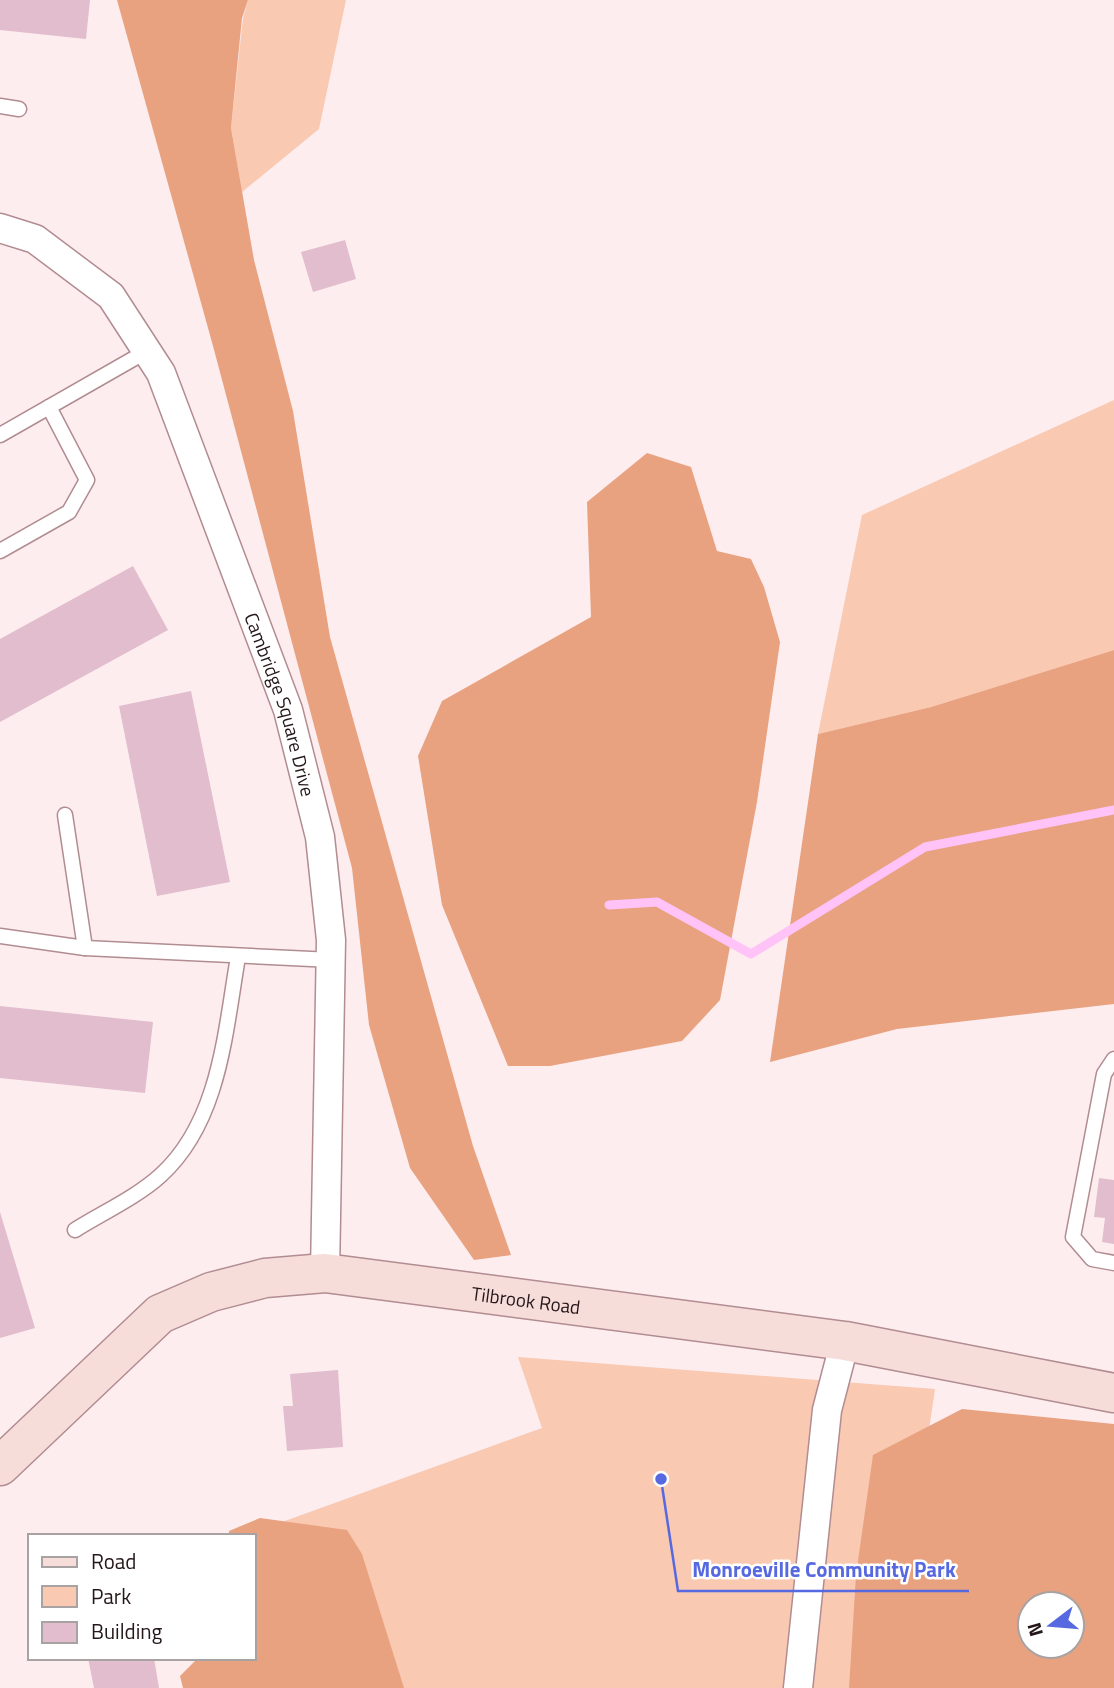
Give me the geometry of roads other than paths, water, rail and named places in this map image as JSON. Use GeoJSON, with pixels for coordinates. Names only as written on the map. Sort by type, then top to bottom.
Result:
{"type":"FeatureCollection","features":[{"type":"Feature","properties":{"kind":"street","name":"Cambridge Square Drive"},"geometry":{"type":"LineString","coordinates":[[0,228],[35,239],[111,296],[161,373],[288,710],[320,837],[332,960],[325,1273]]}},
{"type":"Feature","properties":{"kind":"street","name":"Tilbrook Road"},"geometry":{"type":"LineString","coordinates":[[0,1466],[160,1314],[211,1292],[265,1278],[325,1273],[845,1341],[1114,1393]]}},
{"type":"Feature","properties":{"kind":"street"},"geometry":{"type":"LineString","coordinates":[[798,1688],[827,1410],[845,1341]]}},
{"type":"Feature","properties":{"kind":"lane"},"geometry":{"type":"LineString","coordinates":[[0,106],[19,109]]}},
{"type":"Feature","properties":{"kind":"lane"},"geometry":{"type":"LineString","coordinates":[[0,435],[147,351]]}},
{"type":"Feature","properties":{"kind":"lane"},"geometry":{"type":"LineString","coordinates":[[0,551],[69,513],[87,480],[49,407]]}},
{"type":"Feature","properties":{"kind":"lane"},"geometry":{"type":"LineString","coordinates":[[65,814],[85,948]]}},
{"type":"Feature","properties":{"kind":"lane"},"geometry":{"type":"LineString","coordinates":[[0,936],[85,948],[332,960]]}},
{"type":"Feature","properties":{"kind":"lane"},"geometry":{"type":"LineString","coordinates":[[75,1230],[160,1176],[195,1136],[218,1068],[238,957]]}},
{"type":"Feature","properties":{"kind":"lane"},"geometry":{"type":"LineString","coordinates":[[1114,1059],[1104,1074],[1073,1237],[1092,1259],[1114,1264]]}},
{"type":"Feature","properties":{"kind":"waterway"},"geometry":{"type":"LineString","coordinates":[[609,905],[657,902],[751,954],[925,847],[1114,810]]}},
{"type":"Feature","properties":{"kind":"place","name":"Monroeville Community Park"},"geometry":{"type":"Point","coordinates":[661,1479]}}]}
